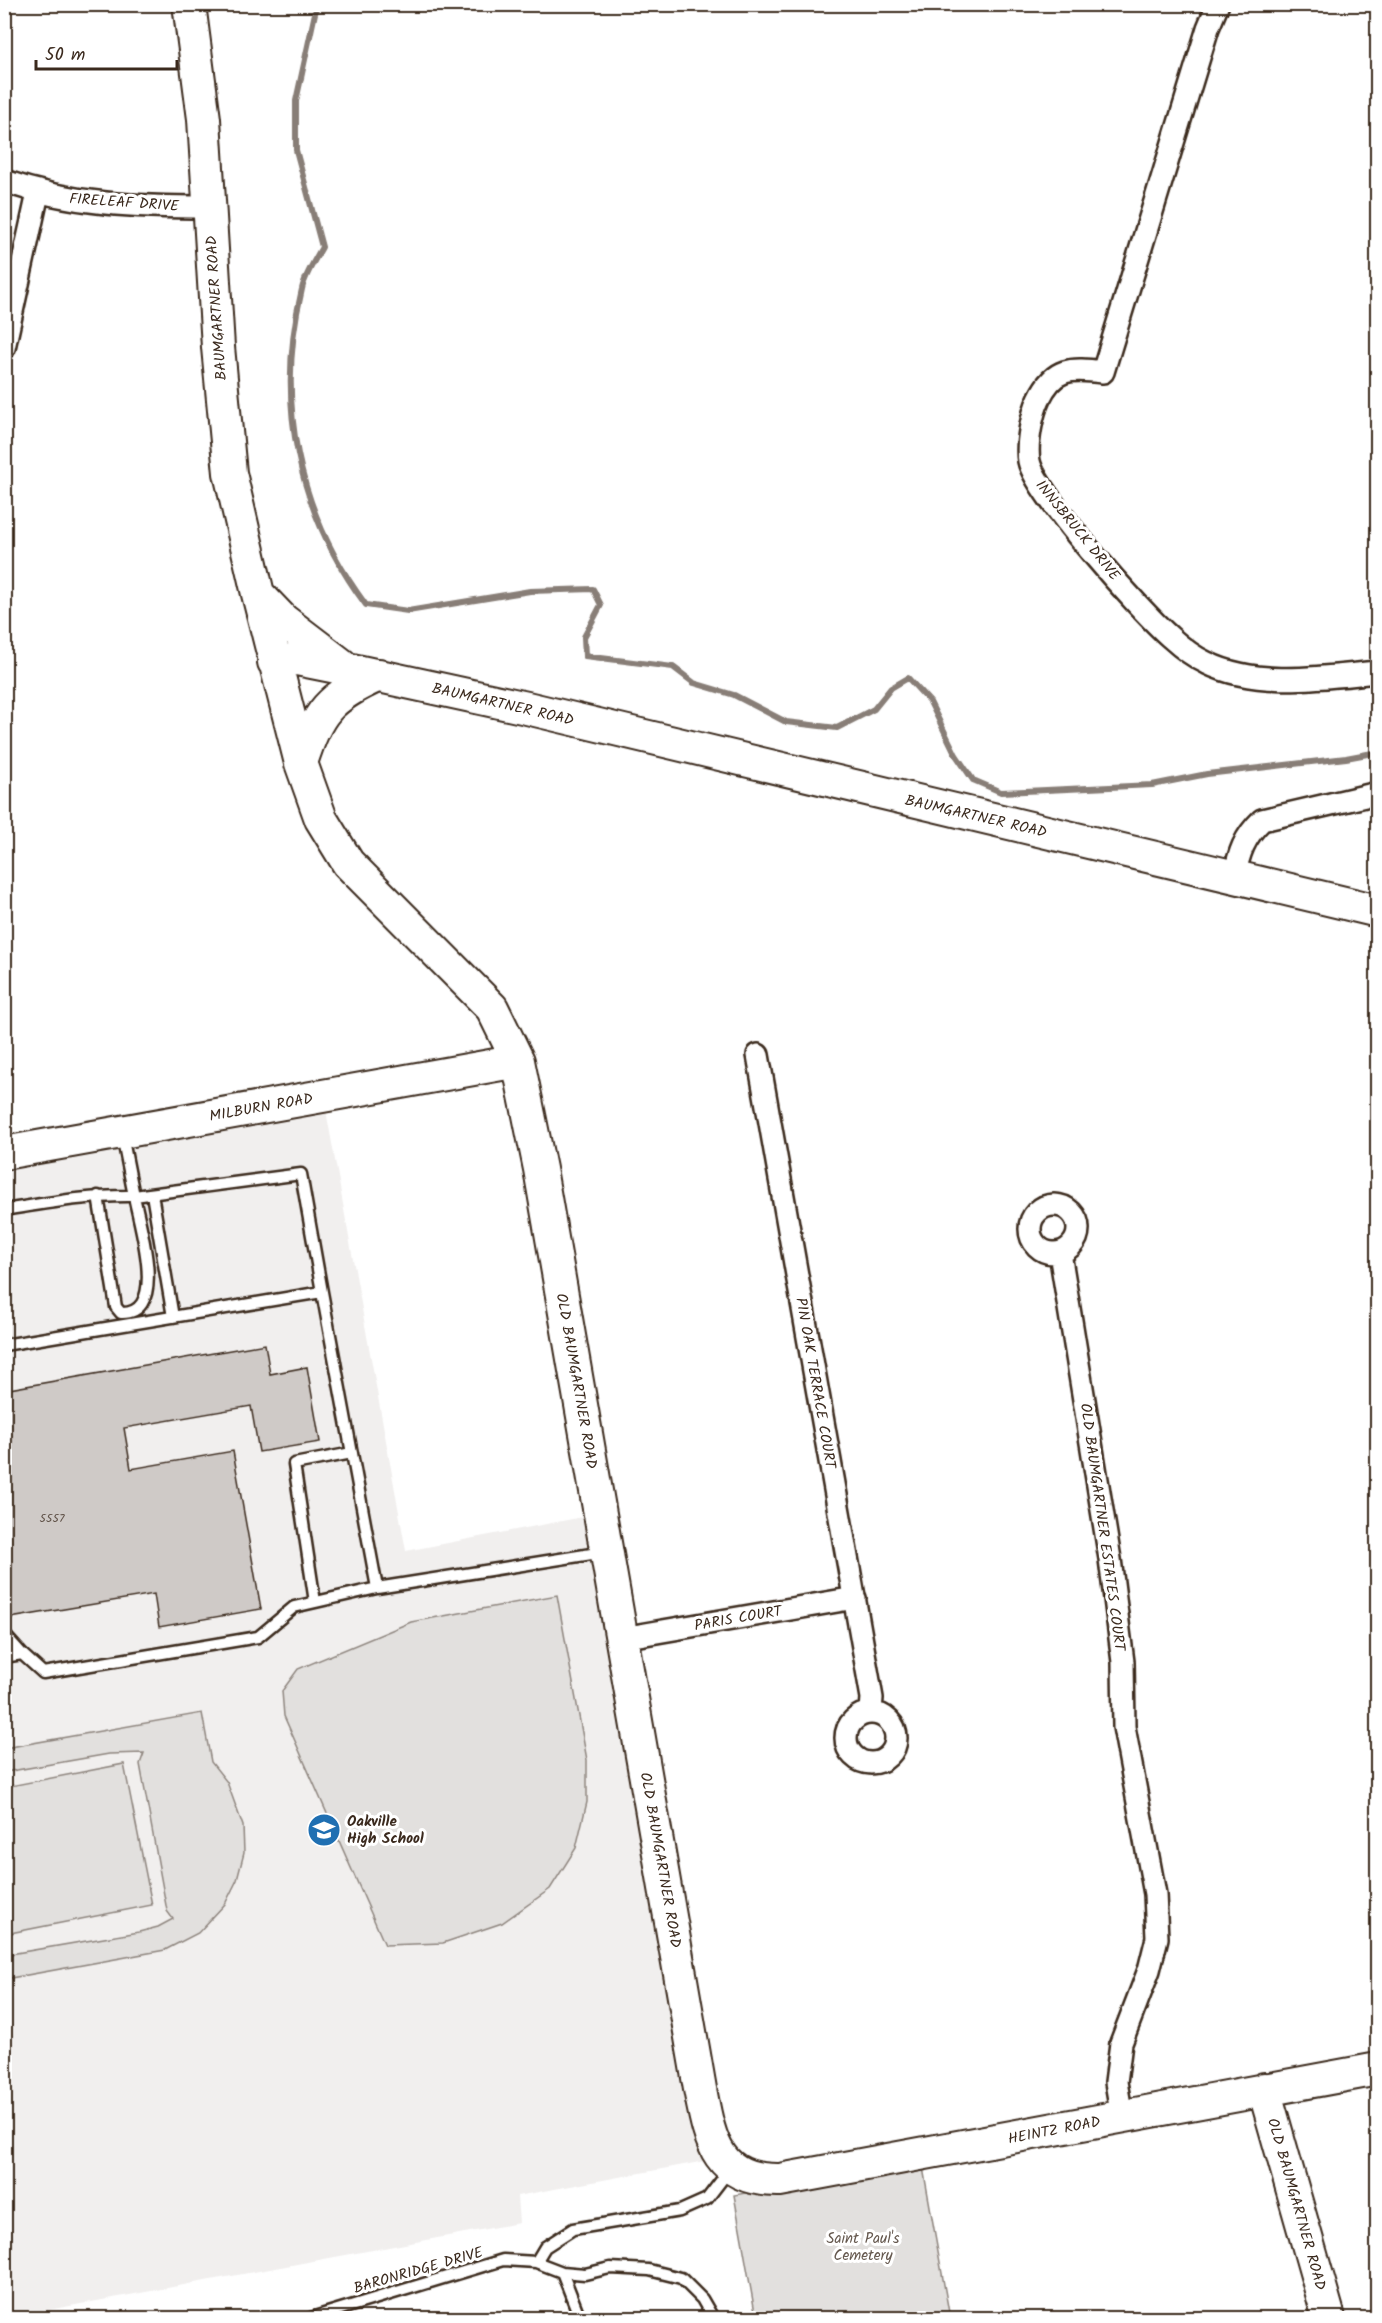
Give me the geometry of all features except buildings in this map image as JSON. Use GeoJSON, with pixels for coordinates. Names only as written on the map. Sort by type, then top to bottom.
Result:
{"type":"FeatureCollection","features":[{"type":"Feature","properties":{"kind":"street","name":"BAUMGARTNER ROAD"},"geometry":{"type":"LineString","coordinates":[[189,4],[203,109],[224,421],[234,494],[274,662],[297,659],[379,675],[1377,911]]}},
{"type":"Feature","properties":{"kind":"street","name":"INNSBRUCK DRIVE"},"geometry":{"type":"LineString","coordinates":[[1218,4],[1208,28],[1103,372],[1066,371],[1046,385],[1038,402],[1028,448],[1029,462],[1036,480],[1058,511],[1115,578],[1170,637],[1207,663],[1231,672],[1259,676],[1299,677],[1377,672]]}},
{"type":"Feature","properties":{"kind":"street","name":"FIRELEAF DRIVE"},"geometry":{"type":"LineString","coordinates":[[4,181],[38,193],[86,202],[144,207],[210,207]]}},
{"type":"Feature","properties":{"kind":"street"},"geometry":{"type":"LineString","coordinates":[[4,348],[38,193]]}},
{"type":"Feature","properties":{"kind":"street"},"geometry":{"type":"LineString","coordinates":[[258,594],[283,620],[347,669]]}},
{"type":"Feature","properties":{"kind":"street","name":"OLD BAUMGARTNER ROAD"},"geometry":{"type":"LineString","coordinates":[[274,662],[302,763],[321,819],[348,863],[492,1008],[518,1061],[540,1169],[707,2124],[716,2150],[731,2168]]}},
{"type":"Feature","properties":{"kind":"street"},"geometry":{"type":"LineString","coordinates":[[302,763],[312,729],[328,705],[347,690],[379,675]]}},
{"type":"Feature","properties":{"kind":"street"},"geometry":{"type":"LineString","coordinates":[[1234,877],[1240,848],[1249,833],[1262,820],[1278,814],[1377,793]]}},
{"type":"Feature","properties":{"kind":"street","name":"PIN OAK TERRACE COURT"},"geometry":{"type":"LineString","coordinates":[[758,1055],[855,1598],[872,1698],[871,1711]]}},
{"type":"Feature","properties":{"kind":"street","name":"MILBURN ROAD"},"geometry":{"type":"LineString","coordinates":[[4,1153],[518,1061]]}},
{"type":"Feature","properties":{"kind":"street","name":"OLD BAUMGARTNER ESTATES COURT"},"geometry":{"type":"LineString","coordinates":[[1060,1253],[1110,1559],[1122,1662],[1124,1727],[1155,1894],[1157,1938],[1149,1970],[1121,2043],[1116,2082],[1122,2117]]}},
{"type":"Feature","properties":{"kind":"street","name":"PARIS COURT"},"geometry":{"type":"LineString","coordinates":[[622,1638],[855,1598]]}},
{"type":"Feature","properties":{"kind":"street","name":"HEINTZ ROAD"},"geometry":{"type":"LineString","coordinates":[[731,2168],[752,2178],[780,2180],[1377,2069]]}},
{"type":"Feature","properties":{"kind":"street","name":"OLD BAUMGARTNER ROAD"},"geometry":{"type":"LineString","coordinates":[[1264,2089],[1329,2319]]}},
{"type":"Feature","properties":{"kind":"lane"},"geometry":{"type":"LineString","coordinates":[[98,1196],[116,1307],[121,1313],[131,1313],[141,1307],[148,1296],[149,1278],[122,1132]]}},
{"type":"Feature","properties":{"kind":"lane"},"geometry":{"type":"LineString","coordinates":[[4,1210],[98,1196],[134,1196],[301,1174],[377,1588]]}},
{"type":"Feature","properties":{"kind":"lane"},"geometry":{"type":"LineString","coordinates":[[152,1194],[173,1317]]}},
{"type":"Feature","properties":{"kind":"lane"},"geometry":{"type":"LineString","coordinates":[[4,1345],[322,1292]]}},
{"type":"Feature","properties":{"kind":"lane"},"geometry":{"type":"LineString","coordinates":[[315,1602],[294,1464],[352,1453]]}},
{"type":"Feature","properties":{"kind":"lane"},"geometry":{"type":"LineString","coordinates":[[4,1634],[44,1673],[258,1637],[294,1607],[377,1588],[607,1552]]}},
{"type":"Feature","properties":{"kind":"lane"},"geometry":{"type":"LineString","coordinates":[[4,1657],[22,1654]]}},
{"type":"Feature","properties":{"kind":"lane"},"geometry":{"type":"LineString","coordinates":[[536,2262],[545,2247],[573,2229],[680,2211],[707,2199],[731,2168]]}},
{"type":"Feature","properties":{"kind":"lane","name":"BARONRIDGE DRIVE"},"geometry":{"type":"LineString","coordinates":[[311,2319],[503,2260],[536,2262],[562,2272],[585,2274],[620,2269],[649,2270],[681,2278],[702,2299],[713,2319]]}},
{"type":"Feature","properties":{"kind":"lane"},"geometry":{"type":"LineString","coordinates":[[562,2272],[580,2319]]}},
{"type":"Feature","properties":{"kind":"shaded area","name":"Oakville High School"},"geometry":{"type":"Polygon","coordinates":[[[325,1105],[406,1551],[593,1515],[697,2138],[705,2161],[517,2196],[519,2223],[5,2318],[5,1164],[325,1105]]]}},
{"type":"Feature","properties":{"kind":"green space"},"geometry":{"type":"Polygon","coordinates":[[[557,1595],[587,1760],[587,1802],[576,1848],[550,1889],[502,1923],[443,1943],[385,1945],[284,1716],[282,1691],[298,1669],[411,1622],[557,1595]]]}},
{"type":"Feature","properties":{"kind":"green space"},"geometry":{"type":"Polygon","coordinates":[[[202,1713],[211,1762],[227,1782],[243,1826],[244,1853],[237,1880],[225,1904],[198,1933],[165,1950],[5,1979],[5,1955],[139,1932],[158,1927],[173,1919],[167,1911],[140,1764],[144,1753],[109,1754],[5,1772],[5,1748],[202,1713]]]}},
{"type":"Feature","properties":{"kind":"green space"},"geometry":{"type":"Polygon","coordinates":[[[124,1764],[152,1905],[5,1934],[5,1787],[124,1764]]]}},
{"type":"Feature","properties":{"kind":"green space","name":"Saint Paul's Cemetery"},"geometry":{"type":"Polygon","coordinates":[[[922,2162],[950,2318],[756,2318],[734,2195],[922,2162]]]}},
{"type":"Feature","properties":{"kind":"waterway"},"geometry":{"type":"LineString","coordinates":[[317,4],[296,101],[296,150],[322,247],[303,284],[294,331],[291,373],[292,414],[298,454],[308,494],[323,532],[342,569],[366,605],[408,611],[530,591],[593,589],[601,605],[584,637],[585,656],[673,667],[694,683],[734,695],[786,722],[837,728],[874,709],[891,688],[908,678],[930,702],[956,755],[973,780],[1001,792],[1152,785],[1207,774],[1346,758],[1378,752]]}},
{"type":"Feature","properties":{"kind":"place","name":"Oakville High School"},"geometry":{"type":"Point","coordinates":[324,1830]}}]}
